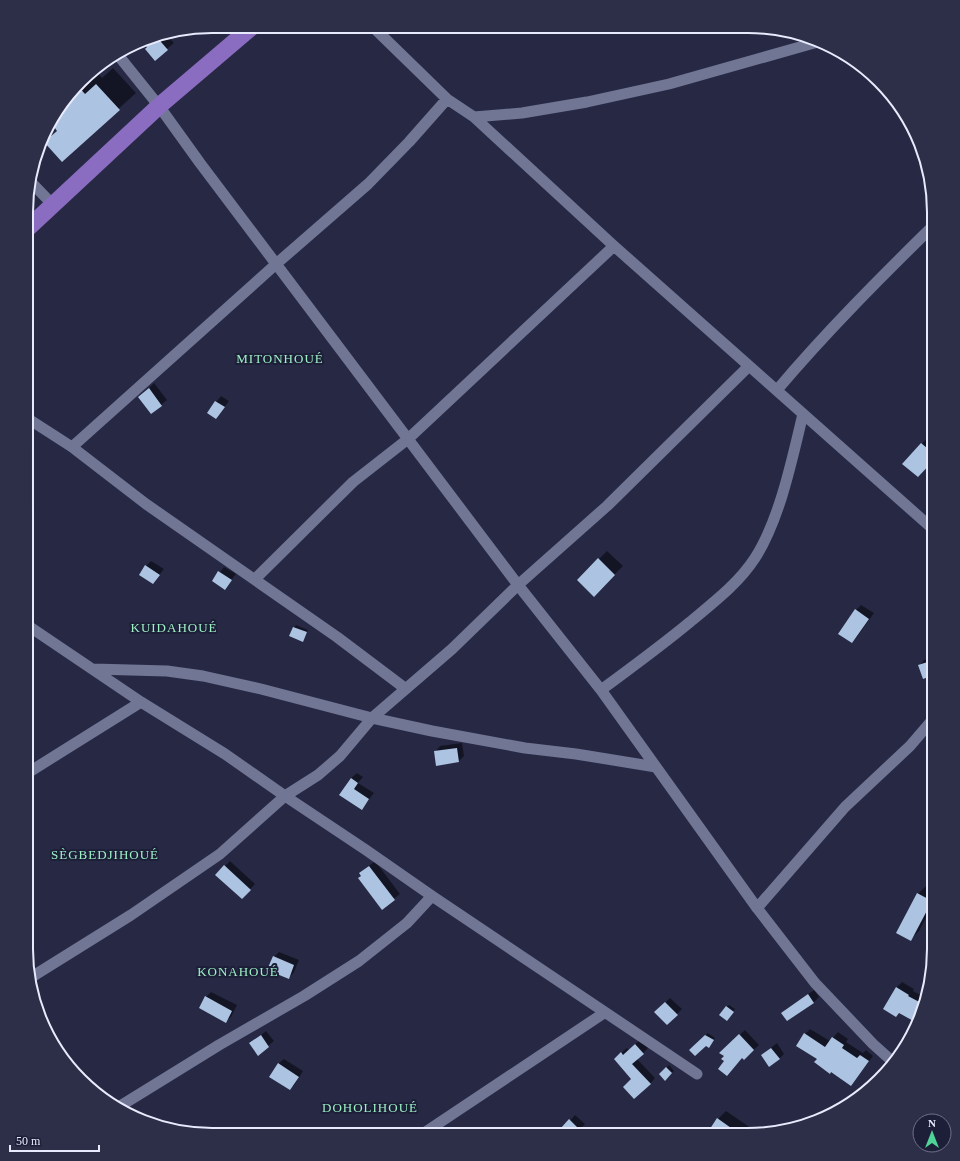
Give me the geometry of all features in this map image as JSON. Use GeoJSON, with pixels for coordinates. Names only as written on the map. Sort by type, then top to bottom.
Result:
{"type":"FeatureCollection","features":[{"type":"Feature","properties":{"kind":"main road"},"geometry":{"type":"LineString","coordinates":[[33,223],[159,106],[245,33]]}},
{"type":"Feature","properties":{"kind":"street"},"geometry":{"type":"LineString","coordinates":[[379,33],[447,99],[474,117],[614,246],[927,524]]}},
{"type":"Feature","properties":{"kind":"street"},"geometry":{"type":"LineString","coordinates":[[474,117],[522,113],[587,102],[669,84],[810,44]]}},
{"type":"Feature","properties":{"kind":"street"},"geometry":{"type":"LineString","coordinates":[[120,58],[159,106],[275,265],[518,585],[601,690],[757,908],[815,983],[873,1044],[889,1059]]}},
{"type":"Feature","properties":{"kind":"street"},"geometry":{"type":"LineString","coordinates":[[72,447],[275,265],[368,184],[409,142],[447,99]]}},
{"type":"Feature","properties":{"kind":"street"},"geometry":{"type":"LineString","coordinates":[[35,187],[52,205]]}},
{"type":"Feature","properties":{"kind":"street"},"geometry":{"type":"LineString","coordinates":[[777,390],[811,350],[856,302],[927,232]]}},
{"type":"Feature","properties":{"kind":"street"},"geometry":{"type":"LineString","coordinates":[[255,579],[353,482],[408,439],[614,246]]}},
{"type":"Feature","properties":{"kind":"street"},"geometry":{"type":"LineString","coordinates":[[35,975],[131,915],[220,854],[285,796],[318,775],[340,756],[372,718],[452,649],[518,585],[612,501],[749,366]]}},
{"type":"Feature","properties":{"kind":"street"},"geometry":{"type":"LineString","coordinates":[[601,690],[644,659],[732,587],[755,558],[772,525],[789,470],[802,414]]}},
{"type":"Feature","properties":{"kind":"street"},"geometry":{"type":"LineString","coordinates":[[33,422],[72,447],[146,504],[337,637],[406,689]]}},
{"type":"Feature","properties":{"kind":"street"},"geometry":{"type":"LineString","coordinates":[[33,629],[141,702],[225,754],[432,896],[520,954],[604,1013],[697,1074]]}},
{"type":"Feature","properties":{"kind":"street"},"geometry":{"type":"LineString","coordinates":[[92,669],[167,671],[203,676],[261,689],[372,718],[432,731],[525,748],[576,754],[656,767]]}},
{"type":"Feature","properties":{"kind":"street"},"geometry":{"type":"LineString","coordinates":[[33,770],[141,702]]}},
{"type":"Feature","properties":{"kind":"street"},"geometry":{"type":"LineString","coordinates":[[757,908],[845,807],[910,746],[927,726]]}},
{"type":"Feature","properties":{"kind":"street"},"geometry":{"type":"LineString","coordinates":[[123,1104],[219,1045],[304,996],[359,960],[407,923],[432,896]]}},
{"type":"Feature","properties":{"kind":"street"},"geometry":{"type":"LineString","coordinates":[[432,1128],[604,1013]]}},
{"type":"Feature","properties":{"kind":"building"},"geometry":{"type":"Polygon","coordinates":[[[160,41],[168,50],[155,61],[145,49],[147,47],[146,46],[160,41]]]}},
{"type":"Feature","properties":{"kind":"building"},"geometry":{"type":"Polygon","coordinates":[[[96,84],[120,110],[62,162],[46,145],[49,138],[57,131],[54,127],[63,112],[81,89],[85,94],[96,84]]]}},
{"type":"Feature","properties":{"kind":"building"},"geometry":{"type":"Polygon","coordinates":[[[149,388],[162,406],[151,414],[138,397],[149,388]]]}},
{"type":"Feature","properties":{"kind":"building"},"geometry":{"type":"Polygon","coordinates":[[[215,401],[225,407],[216,419],[207,413],[215,401]]]}},
{"type":"Feature","properties":{"kind":"building"},"geometry":{"type":"Polygon","coordinates":[[[921,443],[927,448],[927,467],[918,477],[902,464],[921,443]]]}},
{"type":"Feature","properties":{"kind":"building"},"geometry":{"type":"Polygon","coordinates":[[[598,558],[615,575],[594,597],[577,580],[598,558]]]}},
{"type":"Feature","properties":{"kind":"building"},"geometry":{"type":"Polygon","coordinates":[[[145,565],[160,575],[153,584],[139,575],[145,565]]]}},
{"type":"Feature","properties":{"kind":"building"},"geometry":{"type":"Polygon","coordinates":[[[218,571],[232,580],[225,590],[212,581],[218,571]]]}},
{"type":"Feature","properties":{"kind":"building"},"geometry":{"type":"Polygon","coordinates":[[[855,609],[869,619],[852,643],[838,634],[855,609]]]}},
{"type":"Feature","properties":{"kind":"building"},"geometry":{"type":"Polygon","coordinates":[[[293,627],[307,632],[303,642],[289,636],[293,627]]]}},
{"type":"Feature","properties":{"kind":"building"},"geometry":{"type":"Polygon","coordinates":[[[927,662],[927,678],[923,679],[918,665],[927,662]]]}},
{"type":"Feature","properties":{"kind":"building"},"geometry":{"type":"Polygon","coordinates":[[[457,748],[459,762],[436,766],[434,751],[457,748]]]}},
{"type":"Feature","properties":{"kind":"building"},"geometry":{"type":"Polygon","coordinates":[[[351,778],[358,783],[354,789],[369,799],[362,810],[339,795],[351,778]]]}},
{"type":"Feature","properties":{"kind":"building"},"geometry":{"type":"Polygon","coordinates":[[[224,865],[251,890],[242,899],[215,875],[224,865]]]}},
{"type":"Feature","properties":{"kind":"building"},"geometry":{"type":"Polygon","coordinates":[[[369,866],[395,900],[382,910],[358,878],[361,876],[359,873],[369,866]]]}},
{"type":"Feature","properties":{"kind":"building"},"geometry":{"type":"Polygon","coordinates":[[[917,893],[927,898],[927,911],[911,941],[896,933],[917,893]]]}},
{"type":"Feature","properties":{"kind":"building"},"geometry":{"type":"Polygon","coordinates":[[[273,956],[294,965],[289,979],[267,970],[273,956]]]}},
{"type":"Feature","properties":{"kind":"building"},"geometry":{"type":"Polygon","coordinates":[[[896,987],[919,1002],[912,1020],[899,1013],[896,1017],[883,1009],[896,987]]]}},
{"type":"Feature","properties":{"kind":"building"},"geometry":{"type":"Polygon","coordinates":[[[808,994],[814,1003],[787,1021],[781,1013],[808,994]]]}},
{"type":"Feature","properties":{"kind":"building"},"geometry":{"type":"Polygon","coordinates":[[[205,996],[232,1011],[226,1023],[199,1008],[205,996]]]}},
{"type":"Feature","properties":{"kind":"building"},"geometry":{"type":"Polygon","coordinates":[[[665,1002],[678,1015],[667,1025],[654,1012],[665,1002]]]}},
{"type":"Feature","properties":{"kind":"building"},"geometry":{"type":"Polygon","coordinates":[[[726,1006],[734,1012],[727,1021],[719,1015],[726,1006]]]}},
{"type":"Feature","properties":{"kind":"building"},"geometry":{"type":"Polygon","coordinates":[[[804,1033],[825,1047],[832,1037],[844,1045],[842,1048],[857,1058],[860,1055],[869,1061],[851,1086],[831,1072],[830,1074],[814,1062],[817,1059],[796,1046],[804,1033]]]}},
{"type":"Feature","properties":{"kind":"building"},"geometry":{"type":"Polygon","coordinates":[[[739,1034],[754,1050],[744,1060],[742,1058],[727,1076],[718,1069],[724,1061],[721,1059],[724,1056],[719,1053],[739,1034]]]}},
{"type":"Feature","properties":{"kind":"building"},"geometry":{"type":"Polygon","coordinates":[[[261,1035],[269,1047],[258,1056],[249,1043],[261,1035]]]}},
{"type":"Feature","properties":{"kind":"building"},"geometry":{"type":"Polygon","coordinates":[[[705,1035],[714,1040],[709,1048],[706,1046],[695,1056],[689,1050],[705,1035]]]}},
{"type":"Feature","properties":{"kind":"building"},"geometry":{"type":"Polygon","coordinates":[[[635,1044],[644,1054],[632,1064],[651,1084],[634,1099],[623,1087],[631,1079],[614,1059],[621,1052],[623,1055],[635,1044]]]}},
{"type":"Feature","properties":{"kind":"building"},"geometry":{"type":"Polygon","coordinates":[[[771,1048],[780,1059],[769,1067],[761,1055],[771,1048]]]}},
{"type":"Feature","properties":{"kind":"building"},"geometry":{"type":"Polygon","coordinates":[[[278,1063],[299,1077],[290,1090],[269,1077],[278,1063]]]}},
{"type":"Feature","properties":{"kind":"building"},"geometry":{"type":"Polygon","coordinates":[[[666,1067],[672,1073],[665,1081],[659,1074],[666,1067]]]}},
{"type":"Feature","properties":{"kind":"building"},"geometry":{"type":"Polygon","coordinates":[[[717,1118],[731,1128],[711,1128],[717,1118]]]}},
{"type":"Feature","properties":{"kind":"building"},"geometry":{"type":"Polygon","coordinates":[[[569,1119],[578,1128],[561,1128],[569,1119]]]}},
{"type":"Feature","properties":{"kind":"district","name":"MITONHOUÉ"},"geometry":{"type":"Point","coordinates":[280,358]}},
{"type":"Feature","properties":{"kind":"district","name":"KUIDAHOUÉ"},"geometry":{"type":"Point","coordinates":[174,627]}},
{"type":"Feature","properties":{"kind":"district","name":"SÈGBEDJIHOUÉ"},"geometry":{"type":"Point","coordinates":[105,854]}},
{"type":"Feature","properties":{"kind":"district","name":"KONAHOUÉ"},"geometry":{"type":"Point","coordinates":[238,971]}},
{"type":"Feature","properties":{"kind":"district","name":"DOHOLIHOUÉ"},"geometry":{"type":"Point","coordinates":[370,1107]}}]}
